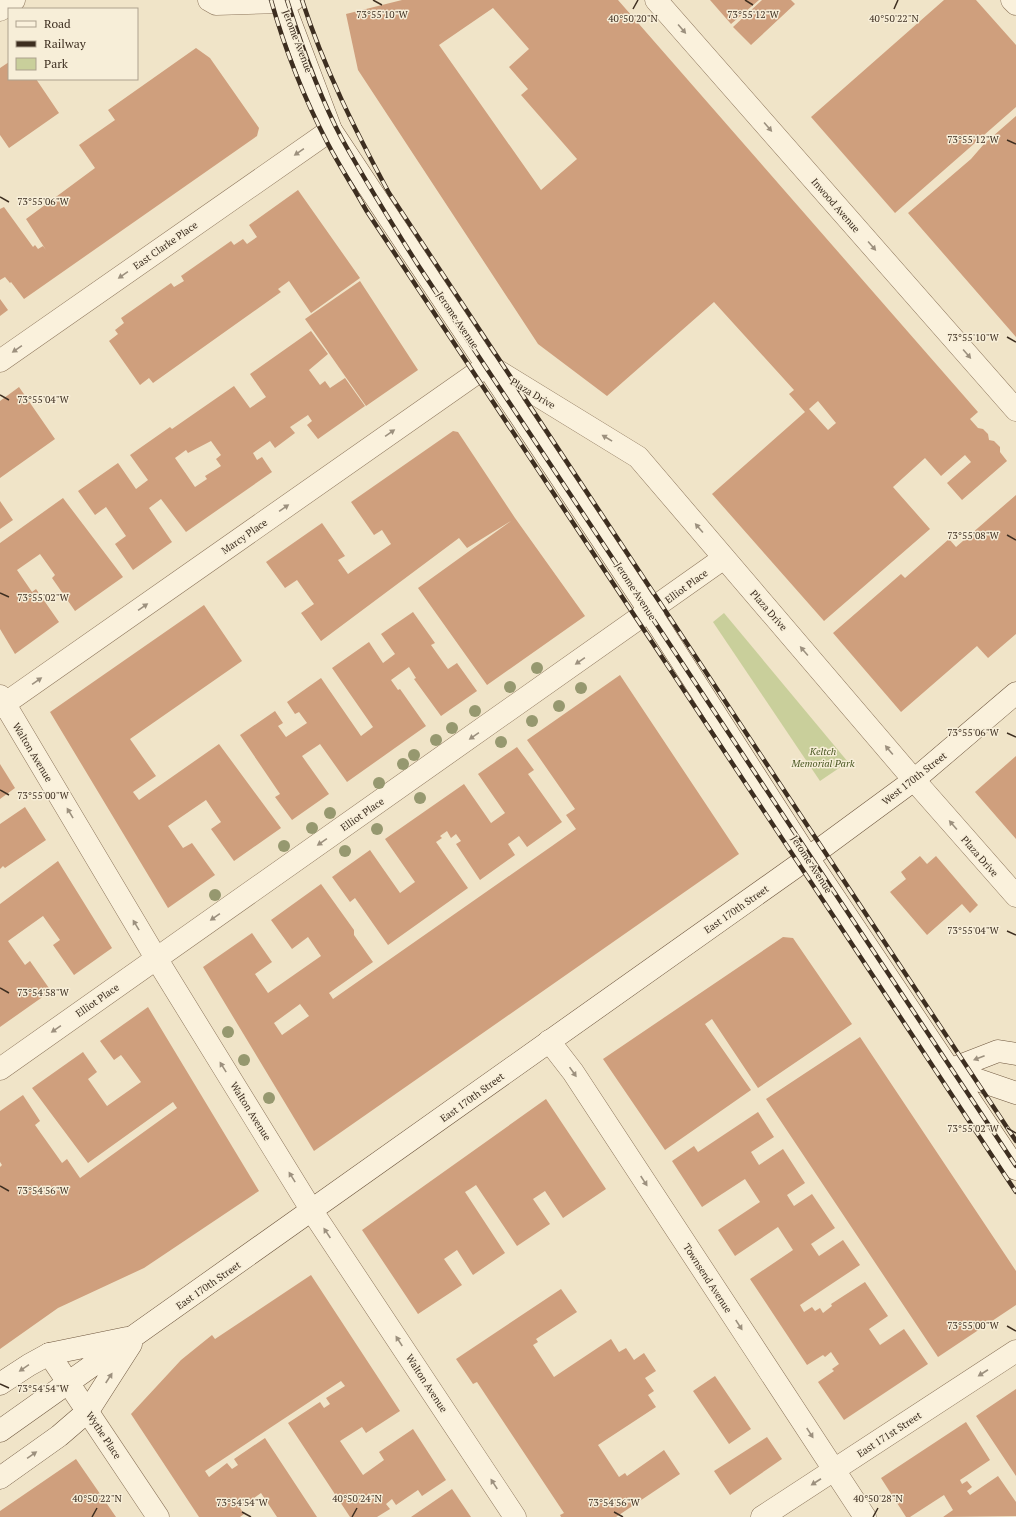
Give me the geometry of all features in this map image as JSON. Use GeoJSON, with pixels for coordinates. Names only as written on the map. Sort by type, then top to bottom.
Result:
{"type":"FeatureCollection","features":[{"type":"Feature","properties":{"kind":"street"},"geometry":{"type":"LineString","coordinates":[[0,10],[14,0]]}},
{"type":"Feature","properties":{"kind":"street"},"geometry":{"type":"LineString","coordinates":[[209,0],[216,4],[286,1]]}},
{"type":"Feature","properties":{"kind":"street","name":"Inwood Avenue"},"geometry":{"type":"LineString","coordinates":[[656,0],[1016,410]]}},
{"type":"Feature","properties":{"kind":"street"},"geometry":{"type":"LineString","coordinates":[[1012,0],[1016,4]]}},
{"type":"Feature","properties":{"kind":"street","name":"Jerome Avenue"},"geometry":{"type":"LineString","coordinates":[[286,1],[331,130],[488,365],[650,612],[808,858],[1016,1169]]}},
{"type":"Feature","properties":{"kind":"street","name":"East Clarke Place"},"geometry":{"type":"LineString","coordinates":[[0,361],[331,130]]}},
{"type":"Feature","properties":{"kind":"street","name":"Plaza Drive"},"geometry":{"type":"LineString","coordinates":[[488,365],[638,457],[914,780],[1016,896]]}},
{"type":"Feature","properties":{"kind":"street","name":"Marcy Place"},"geometry":{"type":"LineString","coordinates":[[2,702],[488,365]]}},
{"type":"Feature","properties":{"kind":"street","name":"Elliot Place"},"geometry":{"type":"LineString","coordinates":[[0,1069],[650,612],[724,558]]}},
{"type":"Feature","properties":{"kind":"street","name":"West 170th Street"},"geometry":{"type":"LineString","coordinates":[[808,858],[914,780],[1016,693]]}},
{"type":"Feature","properties":{"kind":"street","name":"Walton Avenue"},"geometry":{"type":"LineString","coordinates":[[2,702],[156,958],[312,1210],[515,1517]]}},
{"type":"Feature","properties":{"kind":"street","name":"East 170th Street"},"geometry":{"type":"LineString","coordinates":[[0,1431],[808,858]]}},
{"type":"Feature","properties":{"kind":"street","name":"Townsend Avenue"},"geometry":{"type":"LineString","coordinates":[[549,1041],[577,1078],[865,1517]]}},
{"type":"Feature","properties":{"kind":"street"},"geometry":{"type":"LineString","coordinates":[[949,1070],[998,1051],[1016,1054]]}},
{"type":"Feature","properties":{"kind":"street"},"geometry":{"type":"LineString","coordinates":[[949,1070],[1016,1093]]}},
{"type":"Feature","properties":{"kind":"street","name":"East 170th Street"},"geometry":{"type":"LineString","coordinates":[[0,1384],[29,1364],[49,1354],[136,1336]]}},
{"type":"Feature","properties":{"kind":"street","name":"East 170th Street"},"geometry":{"type":"LineString","coordinates":[[0,1478],[59,1436],[88,1411],[136,1336]]}},
{"type":"Feature","properties":{"kind":"street","name":"East 171st Street"},"geometry":{"type":"LineString","coordinates":[[762,1517],[1016,1351]]}},
{"type":"Feature","properties":{"kind":"street","name":"Wythe Place"},"geometry":{"type":"LineString","coordinates":[[49,1354],[158,1517]]}},
{"type":"Feature","properties":{"kind":"green space","name":"Keltch Memorial Park"},"geometry":{"type":"Polygon","coordinates":[[[724,613],[848,762],[820,781],[713,622],[724,613]]]}},
{"type":"Feature","properties":{"kind":"building"},"geometry":{"type":"Polygon","coordinates":[[[402,0],[618,0],[978,412],[970,419],[978,428],[983,429],[988,434],[989,440],[994,441],[1000,447],[1000,452],[1007,461],[962,500],[947,483],[971,462],[965,455],[941,476],[925,458],[893,487],[930,529],[824,621],[712,494],[805,412],[789,394],[794,390],[714,302],[607,396],[538,344],[358,70],[346,14],[402,0]],[[493,8],[439,45],[541,190],[577,159],[521,95],[528,89],[509,67],[529,49],[493,8]],[[818,401],[809,409],[828,430],[836,423],[818,401]]]}},
{"type":"Feature","properties":{"kind":"building"},"geometry":{"type":"Polygon","coordinates":[[[710,0],[759,0],[731,24],[710,0]]]}},
{"type":"Feature","properties":{"kind":"building"},"geometry":{"type":"Polygon","coordinates":[[[762,0],[791,0],[795,4],[751,45],[733,27],[762,0]]]}},
{"type":"Feature","properties":{"kind":"building"},"geometry":{"type":"Polygon","coordinates":[[[944,0],[976,0],[1016,45],[1016,107],[895,213],[811,117],[944,0]]]}},
{"type":"Feature","properties":{"kind":"building"},"geometry":{"type":"Polygon","coordinates":[[[196,48],[210,58],[259,128],[257,136],[24,299],[11,282],[10,283],[5,277],[0,280],[0,209],[4,207],[33,247],[35,245],[38,249],[43,246],[46,250],[26,219],[95,168],[79,145],[115,120],[108,110],[196,48]]]}},
{"type":"Feature","properties":{"kind":"building"},"geometry":{"type":"Polygon","coordinates":[[[8,63],[8,80],[37,80],[59,113],[9,148],[0,135],[0,68],[8,63]]]}},
{"type":"Feature","properties":{"kind":"building"},"geometry":{"type":"Polygon","coordinates":[[[1016,116],[1016,337],[908,213],[971,159],[984,144],[1016,116]]]}},
{"type":"Feature","properties":{"kind":"building"},"geometry":{"type":"Polygon","coordinates":[[[298,190],[360,278],[311,313],[289,281],[278,289],[281,292],[153,383],[149,378],[140,385],[109,341],[118,334],[115,330],[124,323],[121,318],[171,283],[174,287],[184,281],[181,276],[231,241],[234,245],[243,239],[247,244],[257,237],[249,225],[298,190]]]}},
{"type":"Feature","properties":{"kind":"building"},"geometry":{"type":"Polygon","coordinates":[[[360,281],[418,370],[366,406],[305,319],[360,281]]]}},
{"type":"Feature","properties":{"kind":"building"},"geometry":{"type":"Polygon","coordinates":[[[0,299],[8,310],[0,316],[0,299]]]}},
{"type":"Feature","properties":{"kind":"building"},"geometry":{"type":"Polygon","coordinates":[[[311,331],[328,354],[309,370],[320,385],[325,381],[330,388],[345,378],[365,406],[318,439],[307,425],[312,421],[308,415],[290,427],[295,433],[275,448],[270,441],[253,453],[257,460],[262,457],[272,472],[186,532],[161,499],[149,508],[172,542],[133,570],[115,544],[126,536],[106,507],[95,515],[78,491],[118,463],[136,489],[148,480],[130,455],[170,427],[172,429],[234,386],[250,408],[266,397],[250,374],[311,331]],[[211,441],[188,453],[186,450],[175,458],[195,487],[207,479],[205,476],[221,466],[216,459],[221,455],[211,441]]]}},
{"type":"Feature","properties":{"kind":"building"},"geometry":{"type":"Polygon","coordinates":[[[19,387],[55,439],[0,478],[0,401],[19,387]]]}},
{"type":"Feature","properties":{"kind":"building"},"geometry":{"type":"Polygon","coordinates":[[[453,431],[458,432],[515,518],[585,616],[487,685],[418,588],[511,521],[467,548],[459,538],[321,641],[301,613],[314,604],[297,580],[285,588],[266,562],[322,523],[345,556],[338,560],[348,574],[391,544],[382,530],[374,535],[351,502],[453,431]]]}},
{"type":"Feature","properties":{"kind":"building"},"geometry":{"type":"Polygon","coordinates":[[[1016,495],[1016,634],[988,658],[977,646],[901,712],[833,633],[901,574],[905,578],[949,539],[956,547],[1016,495]]]}},
{"type":"Feature","properties":{"kind":"building"},"geometry":{"type":"Polygon","coordinates":[[[63,498],[123,577],[75,611],[52,578],[55,575],[40,554],[17,570],[32,592],[36,589],[59,622],[15,654],[0,629],[0,543],[63,498]]]}},
{"type":"Feature","properties":{"kind":"building"},"geometry":{"type":"Polygon","coordinates":[[[0,501],[13,520],[0,529],[0,501]]]}},
{"type":"Feature","properties":{"kind":"building"},"geometry":{"type":"Polygon","coordinates":[[[204,605],[242,661],[130,739],[156,776],[133,792],[139,800],[219,744],[281,828],[234,861],[211,829],[221,822],[206,800],[168,826],[183,848],[192,843],[215,875],[168,908],[50,712],[204,605]]]}},
{"type":"Feature","properties":{"kind":"building"},"geometry":{"type":"Polygon","coordinates":[[[413,612],[435,643],[431,645],[448,669],[457,663],[477,691],[441,716],[414,679],[416,678],[409,667],[391,680],[398,690],[400,689],[426,726],[347,782],[320,744],[302,756],[329,794],[292,820],[275,797],[280,794],[240,735],[275,711],[283,723],[278,726],[286,737],[307,723],[299,712],[295,714],[287,702],[321,678],[361,736],[373,727],[332,668],[369,642],[383,663],[395,654],[381,634],[413,612]]]}},
{"type":"Feature","properties":{"kind":"building"},"geometry":{"type":"Polygon","coordinates":[[[620,675],[739,854],[314,1151],[203,967],[252,933],[272,962],[255,974],[268,993],[321,956],[308,937],[292,949],[271,920],[321,884],[354,930],[354,935],[373,962],[329,993],[333,999],[552,846],[576,829],[566,815],[575,809],[527,740],[620,675]],[[300,1004],[274,1023],[282,1035],[309,1016],[300,1004]]]}},
{"type":"Feature","properties":{"kind":"building"},"geometry":{"type":"Polygon","coordinates":[[[517,747],[534,770],[528,774],[562,822],[527,847],[519,836],[508,844],[515,855],[480,880],[456,844],[461,841],[456,834],[451,838],[447,831],[440,836],[442,838],[436,842],[468,888],[388,945],[355,898],[350,902],[332,877],[370,850],[400,893],[415,882],[385,839],[464,784],[491,823],[505,813],[478,774],[517,747]]]}},
{"type":"Feature","properties":{"kind":"building"},"geometry":{"type":"Polygon","coordinates":[[[1016,756],[1016,839],[975,792],[1016,756]]]}},
{"type":"Feature","properties":{"kind":"building"},"geometry":{"type":"Polygon","coordinates":[[[0,764],[15,788],[0,799],[0,764]]]}},
{"type":"Feature","properties":{"kind":"building"},"geometry":{"type":"Polygon","coordinates":[[[25,807],[46,840],[5,868],[3,866],[0,869],[0,824],[25,807]]]}},
{"type":"Feature","properties":{"kind":"building"},"geometry":{"type":"Polygon","coordinates":[[[920,856],[927,864],[936,856],[978,905],[970,913],[962,904],[927,935],[890,892],[906,879],[901,872],[920,856]]]}},
{"type":"Feature","properties":{"kind":"building"},"geometry":{"type":"Polygon","coordinates":[[[58,861],[112,948],[74,975],[53,945],[60,940],[43,916],[8,941],[25,965],[30,961],[51,991],[0,1027],[0,904],[58,861]]]}},
{"type":"Feature","properties":{"kind":"building"},"geometry":{"type":"Polygon","coordinates":[[[783,937],[793,938],[852,1024],[758,1088],[712,1019],[705,1024],[751,1090],[665,1150],[603,1059],[783,937]]]}},
{"type":"Feature","properties":{"kind":"building"},"geometry":{"type":"Polygon","coordinates":[[[148,1007],[259,1191],[144,1268],[58,1308],[0,1349],[0,1167],[2,1165],[0,1162],[0,1111],[23,1095],[40,1121],[35,1125],[62,1163],[67,1159],[80,1178],[177,1108],[173,1102],[88,1163],[32,1088],[83,1052],[97,1072],[88,1079],[107,1106],[141,1082],[121,1055],[114,1060],[100,1041],[148,1007]]]}},
{"type":"Feature","properties":{"kind":"building"},"geometry":{"type":"Polygon","coordinates":[[[860,1037],[1016,1271],[1016,1305],[938,1357],[766,1099],[860,1037]]]}},
{"type":"Feature","properties":{"kind":"building"},"geometry":{"type":"Polygon","coordinates":[[[546,1099],[606,1189],[563,1218],[545,1191],[533,1199],[550,1224],[517,1246],[476,1185],[465,1192],[505,1253],[473,1275],[457,1250],[444,1259],[462,1285],[418,1314],[362,1230],[546,1099]]]}},
{"type":"Feature","properties":{"kind":"building"},"geometry":{"type":"Polygon","coordinates":[[[758,1112],[774,1137],[751,1152],[759,1165],[783,1149],[805,1183],[787,1195],[794,1206],[812,1194],[835,1228],[811,1244],[819,1256],[843,1240],[860,1265],[800,1305],[804,1312],[812,1307],[815,1311],[820,1308],[823,1313],[832,1306],[831,1304],[865,1282],[888,1316],[869,1329],[880,1345],[904,1329],[928,1364],[844,1420],[818,1382],[834,1371],[832,1369],[839,1364],[831,1352],[825,1357],[823,1355],[807,1365],[750,1279],[793,1250],[778,1227],[735,1256],[718,1230],[760,1202],[745,1179],[702,1207],[672,1161],[694,1146],[698,1152],[758,1112]]]}},
{"type":"Feature","properties":{"kind":"building"},"geometry":{"type":"Polygon","coordinates":[[[311,1275],[400,1411],[366,1433],[362,1427],[340,1441],[363,1475],[384,1460],[379,1452],[413,1429],[446,1480],[422,1496],[418,1490],[396,1505],[392,1499],[386,1504],[390,1509],[377,1517],[350,1517],[288,1423],[320,1402],[324,1408],[330,1404],[326,1398],[345,1386],[341,1381],[205,1471],[209,1477],[227,1463],[232,1469],[238,1465],[234,1459],[265,1438],[317,1517],[277,1517],[261,1493],[240,1508],[244,1514],[240,1517],[199,1517],[131,1414],[181,1360],[212,1335],[215,1339],[311,1275]]]}},
{"type":"Feature","properties":{"kind":"building"},"geometry":{"type":"Polygon","coordinates":[[[561,1289],[577,1312],[536,1339],[538,1342],[533,1345],[554,1377],[611,1339],[619,1352],[626,1348],[634,1360],[644,1353],[656,1371],[645,1378],[654,1391],[648,1395],[656,1407],[598,1445],[619,1477],[625,1473],[627,1476],[664,1450],[680,1474],[616,1517],[561,1517],[560,1515],[564,1513],[477,1382],[473,1384],[456,1359],[561,1289]]]}},
{"type":"Feature","properties":{"kind":"building"},"geometry":{"type":"Polygon","coordinates":[[[715,1376],[751,1429],[729,1444],[693,1391],[715,1376]]]}},
{"type":"Feature","properties":{"kind":"building"},"geometry":{"type":"Polygon","coordinates":[[[1016,1389],[1016,1476],[976,1416],[1016,1389]]]}},
{"type":"Feature","properties":{"kind":"building"},"geometry":{"type":"Polygon","coordinates":[[[966,1422],[990,1460],[960,1480],[962,1484],[967,1481],[972,1487],[967,1491],[970,1495],[998,1476],[1016,1502],[1016,1516],[943,1517],[953,1510],[944,1495],[910,1517],[906,1517],[881,1478],[966,1422]]]}},
{"type":"Feature","properties":{"kind":"building"},"geometry":{"type":"Polygon","coordinates":[[[767,1437],[782,1459],[730,1495],[714,1471],[767,1437]]]}},
{"type":"Feature","properties":{"kind":"building"},"geometry":{"type":"Polygon","coordinates":[[[76,1459],[116,1517],[0,1517],[0,1511],[76,1459]]]}},
{"type":"Feature","properties":{"kind":"building"},"geometry":{"type":"Polygon","coordinates":[[[452,1489],[471,1517],[411,1517],[452,1489]]]}},
{"type":"Feature","properties":{"kind":"railway"},"geometry":{"type":"LineString","coordinates":[[271,0],[276,19],[296,74],[319,127],[366,210],[1016,1192]]}},
{"type":"Feature","properties":{"kind":"railway"},"geometry":{"type":"LineString","coordinates":[[287,0],[312,71],[334,123],[360,171],[418,265],[1016,1166]]}},
{"type":"Feature","properties":{"kind":"railway"},"geometry":{"type":"LineString","coordinates":[[302,0],[330,74],[364,146],[389,193],[1016,1141]]}}]}
